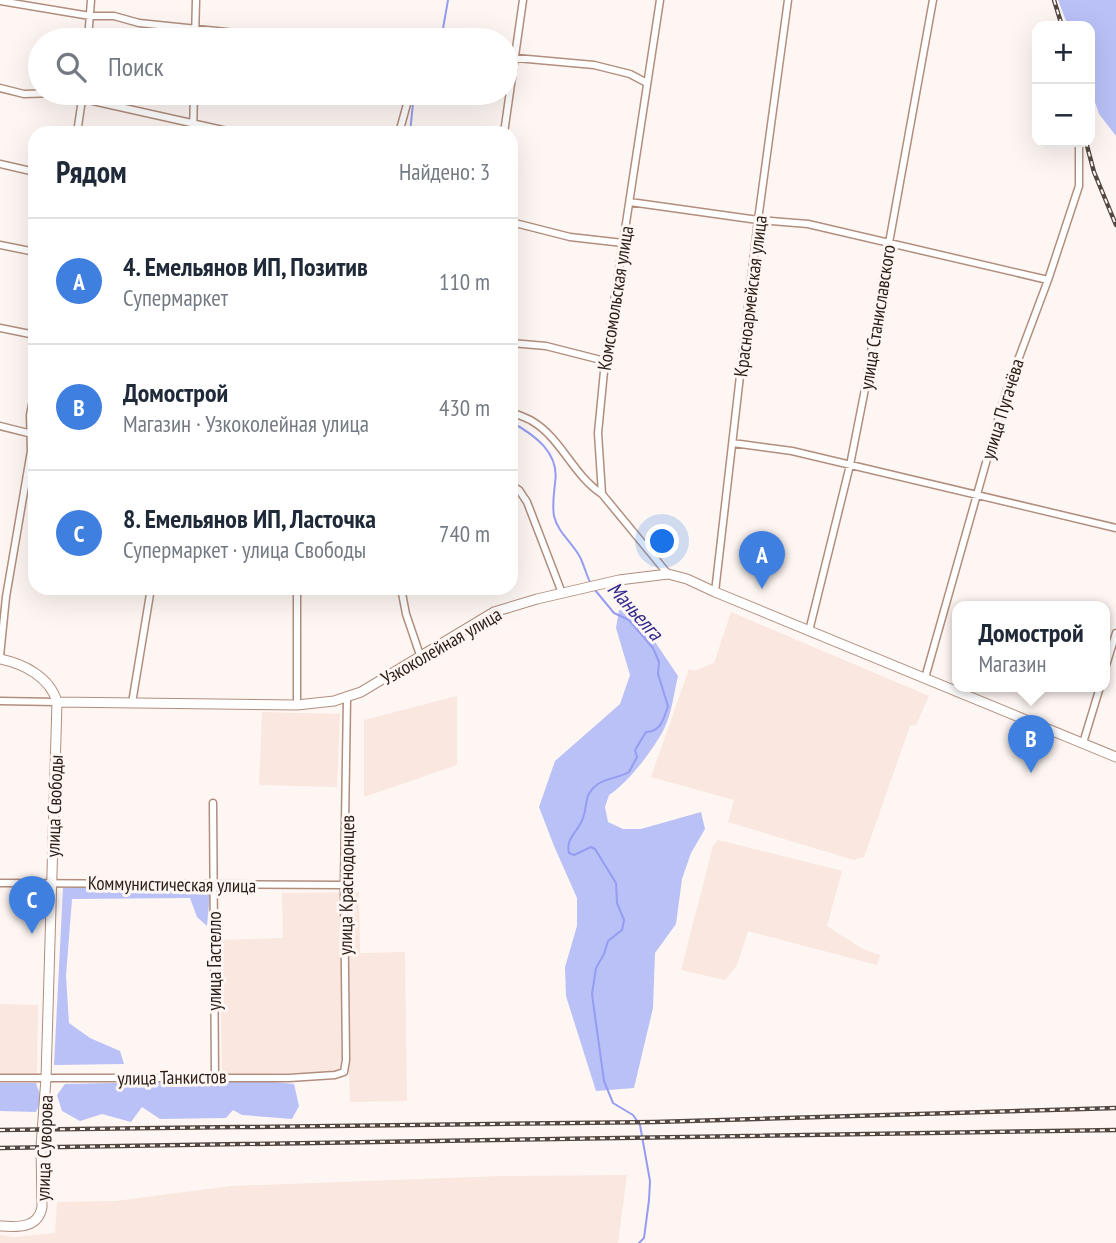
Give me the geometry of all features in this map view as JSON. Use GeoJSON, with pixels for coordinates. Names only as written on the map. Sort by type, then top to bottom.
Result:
{"type":"FeatureCollection","features":[{"type":"Feature","properties":{"kind":"street"},"geometry":{"type":"LineString","coordinates":[[89,28],[91,0]]}},
{"type":"Feature","properties":{"kind":"street"},"geometry":{"type":"LineString","coordinates":[[195,28],[196,0]]}},
{"type":"Feature","properties":{"kind":"street"},"geometry":{"type":"LineString","coordinates":[[518,42],[523,0]]}},
{"type":"Feature","properties":{"kind":"street","name":"Комсомольская улица"},"geometry":{"type":"LineString","coordinates":[[602,494],[598,433],[605,362],[660,0]]}},
{"type":"Feature","properties":{"kind":"street","name":"Красноармейская улица"},"geometry":{"type":"LineString","coordinates":[[715,592],[758,220],[788,0]]}},
{"type":"Feature","properties":{"kind":"street","name":"улица Станиславского"},"geometry":{"type":"LineString","coordinates":[[809,631],[850,465],[865,389],[933,0]]}},
{"type":"Feature","properties":{"kind":"street"},"geometry":{"type":"LineString","coordinates":[[0,1],[90,16],[114,16],[139,23],[179,28]]}},
{"type":"Feature","properties":{"kind":"street"},"geometry":{"type":"LineString","coordinates":[[518,59],[550,59],[594,65],[630,74],[647,83]]}},
{"type":"Feature","properties":{"kind":"street"},"geometry":{"type":"LineString","coordinates":[[0,88],[28,94]]}},
{"type":"Feature","properties":{"kind":"street"},"geometry":{"type":"LineString","coordinates":[[77,126],[81,105]]}},
{"type":"Feature","properties":{"kind":"street"},"geometry":{"type":"LineString","coordinates":[[120,105],[207,126]]}},
{"type":"Feature","properties":{"kind":"street"},"geometry":{"type":"LineString","coordinates":[[194,105],[194,123]]}},
{"type":"Feature","properties":{"kind":"street"},"geometry":{"type":"LineString","coordinates":[[401,126],[407,105]]}},
{"type":"Feature","properties":{"kind":"street"},"geometry":{"type":"LineString","coordinates":[[505,126],[509,105]]}},
{"type":"Feature","properties":{"kind":"street","name":"улица Пугачёва"},"geometry":{"type":"LineString","coordinates":[[925,678],[1006,392],[1048,280],[1079,186],[1079,147]]}},
{"type":"Feature","properties":{"kind":"street"},"geometry":{"type":"LineString","coordinates":[[0,164],[28,170]]}},
{"type":"Feature","properties":{"kind":"street"},"geometry":{"type":"LineString","coordinates":[[630,202],[758,220],[808,224],[1048,280]]}},
{"type":"Feature","properties":{"kind":"street"},"geometry":{"type":"LineString","coordinates":[[518,224],[570,237],[623,243]]}},
{"type":"Feature","properties":{"kind":"street"},"geometry":{"type":"LineString","coordinates":[[0,245],[28,251]]}},
{"type":"Feature","properties":{"kind":"street"},"geometry":{"type":"LineString","coordinates":[[0,328],[28,334]]}},
{"type":"Feature","properties":{"kind":"street"},"geometry":{"type":"LineString","coordinates":[[518,344],[546,346],[605,362]]}},
{"type":"Feature","properties":{"kind":"street"},"geometry":{"type":"LineString","coordinates":[[518,415],[534,422],[555,442],[588,485],[602,494],[668,574]]}},
{"type":"Feature","properties":{"kind":"street"},"geometry":{"type":"LineString","coordinates":[[0,426],[28,433]]}},
{"type":"Feature","properties":{"kind":"street"},"geometry":{"type":"LineString","coordinates":[[733,443],[792,451],[1116,528]]}},
{"type":"Feature","properties":{"kind":"street"},"geometry":{"type":"LineString","coordinates":[[0,701],[57,702],[49,685],[36,673],[0,657],[6,597],[28,469]]}},
{"type":"Feature","properties":{"kind":"street"},"geometry":{"type":"LineString","coordinates":[[518,490],[527,502],[562,593]]}},
{"type":"Feature","properties":{"kind":"street","name":"Узкоколейная улица"},"geometry":{"type":"LineString","coordinates":[[57,702],[297,705],[347,698],[421,658],[494,612],[586,587],[668,574],[687,579],[952,689]]}},
{"type":"Feature","properties":{"kind":"street"},"geometry":{"type":"LineString","coordinates":[[132,703],[150,595]]}},
{"type":"Feature","properties":{"kind":"street"},"geometry":{"type":"LineString","coordinates":[[297,595],[297,705]]}},
{"type":"Feature","properties":{"kind":"street"},"geometry":{"type":"LineString","coordinates":[[402,595],[421,658]]}},
{"type":"Feature","properties":{"kind":"street"},"geometry":{"type":"LineString","coordinates":[[1110,652],[1116,633]]}},
{"type":"Feature","properties":{"kind":"street","name":"Узкоколейная улица"},"geometry":{"type":"LineString","coordinates":[[959,692],[1116,757]]}},
{"type":"Feature","properties":{"kind":"street"},"geometry":{"type":"LineString","coordinates":[[1083,743],[1098,692]]}},
{"type":"Feature","properties":{"kind":"street","name":"улица Краснодонцев"},"geometry":{"type":"LineString","coordinates":[[344,1072],[347,698]]}},
{"type":"Feature","properties":{"kind":"street","name":"улица Свободы"},"geometry":{"type":"LineString","coordinates":[[46,1078],[57,702]]}},
{"type":"Feature","properties":{"kind":"street","name":"улица Гастелло"},"geometry":{"type":"LineString","coordinates":[[214,803],[215,1077]]}},
{"type":"Feature","properties":{"kind":"street","name":"Коммунистическая улица"},"geometry":{"type":"LineString","coordinates":[[0,883],[344,886]]}},
{"type":"Feature","properties":{"kind":"street","name":"улица Танкистов"},"geometry":{"type":"LineString","coordinates":[[0,1077],[300,1077],[344,1072]]}},
{"type":"Feature","properties":{"kind":"street","name":"улица Суворова"},"geometry":{"type":"LineString","coordinates":[[0,1226],[29,1225],[41,1214],[41,1147],[46,1078]]}},
{"type":"Feature","properties":{"kind":"shaded area"},"geometry":{"type":"Polygon","coordinates":[[[1058,0],[1116,0],[1116,136],[1099,114],[1095,102],[1095,21],[1066,21],[1058,0]]]}},
{"type":"Feature","properties":{"kind":"shaded area"},"geometry":{"type":"Polygon","coordinates":[[[619,610],[635,612],[678,676],[669,716],[660,737],[632,775],[609,795],[605,807],[608,822],[623,829],[641,829],[701,812],[705,829],[691,853],[682,879],[676,924],[655,953],[653,1008],[634,1088],[596,1091],[566,996],[565,967],[577,926],[577,898],[539,807],[555,761],[620,704],[630,675],[616,628],[619,610]]]}},
{"type":"Feature","properties":{"kind":"shaded area"},"geometry":{"type":"Polygon","coordinates":[[[731,612],[929,696],[916,725],[910,726],[864,857],[854,860],[728,822],[734,800],[651,777],[689,669],[694,671],[714,663],[731,612]]]}},
{"type":"Feature","properties":{"kind":"shaded area"},"geometry":{"type":"Polygon","coordinates":[[[457,696],[457,765],[364,797],[364,720],[457,696]]]}},
{"type":"Feature","properties":{"kind":"shaded area"},"geometry":{"type":"Polygon","coordinates":[[[262,712],[340,714],[337,787],[259,785],[262,712]]]}},
{"type":"Feature","properties":{"kind":"shaded area"},"geometry":{"type":"Polygon","coordinates":[[[718,840],[842,871],[827,926],[863,949],[880,955],[877,965],[748,931],[737,965],[725,980],[681,970],[713,846],[718,840]]]}},
{"type":"Feature","properties":{"kind":"shaded area"},"geometry":{"type":"Polygon","coordinates":[[[63,888],[198,888],[210,894],[207,926],[197,917],[190,898],[72,899],[66,976],[69,1023],[90,1038],[120,1051],[124,1064],[54,1065],[63,888]]]}},
{"type":"Feature","properties":{"kind":"shaded area"},"geometry":{"type":"Polygon","coordinates":[[[359,892],[360,953],[405,952],[407,1101],[350,1102],[349,1072],[222,1074],[220,940],[283,938],[282,893],[359,892]]]}},
{"type":"Feature","properties":{"kind":"shaded area"},"geometry":{"type":"Polygon","coordinates":[[[0,1004],[38,1005],[37,1076],[0,1075],[0,1004]]]}},
{"type":"Feature","properties":{"kind":"shaded area"},"geometry":{"type":"Polygon","coordinates":[[[253,1080],[294,1084],[299,1106],[292,1119],[242,1115],[233,1110],[226,1118],[160,1119],[142,1107],[131,1122],[102,1114],[80,1121],[62,1111],[57,1095],[65,1084],[253,1080]]]}},
{"type":"Feature","properties":{"kind":"shaded area"},"geometry":{"type":"Polygon","coordinates":[[[0,1083],[36,1083],[42,1100],[36,1112],[0,1111],[0,1083]]]}},
{"type":"Feature","properties":{"kind":"shaded area"},"geometry":{"type":"Polygon","coordinates":[[[627,1175],[618,1243],[0,1243],[0,1235],[14,1237],[55,1233],[57,1202],[115,1201],[231,1186],[501,1176],[627,1175]]]}},
{"type":"Feature","properties":{"kind":"waterway","name":"Маньелга"},"geometry":{"type":"LineString","coordinates":[[443,28],[448,0]]}},
{"type":"Feature","properties":{"kind":"waterway","name":"Маньелга"},"geometry":{"type":"LineString","coordinates":[[411,126],[413,105]]}},
{"type":"Feature","properties":{"kind":"waterway","name":"Маньелга"},"geometry":{"type":"LineString","coordinates":[[518,426],[537,439],[550,454],[556,472],[554,516],[580,557],[590,582]]}},
{"type":"Feature","properties":{"kind":"waterway","name":"Маньелга"},"geometry":{"type":"LineString","coordinates":[[595,590],[614,613],[629,620],[653,648],[659,662],[658,674],[668,706],[661,723],[655,730],[646,732],[635,750],[637,757],[629,772],[602,782],[590,792],[583,818],[568,848],[569,853],[574,855],[591,847],[595,849],[616,883],[617,903],[624,920],[622,930],[608,941],[596,968],[592,994],[604,1081],[613,1103],[633,1115],[640,1125],[650,1181],[644,1238],[639,1243]]}},
{"type":"Feature","properties":{"kind":"railway"},"geometry":{"type":"LineString","coordinates":[[1054,0],[1060,21]]}},
{"type":"Feature","properties":{"kind":"railway"},"geometry":{"type":"LineString","coordinates":[[1087,147],[1094,172],[1116,225]]}},
{"type":"Feature","properties":{"kind":"railway"},"geometry":{"type":"LineString","coordinates":[[0,1130],[655,1122],[1116,1108]]}},
{"type":"Feature","properties":{"kind":"railway"},"geometry":{"type":"LineString","coordinates":[[0,1148],[1116,1130]]}},
{"type":"Feature","properties":{"kind":"place","name":"4. Емельянов ИП, Позитив"},"geometry":{"type":"Point","coordinates":[762,589]}},
{"type":"Feature","properties":{"kind":"place","name":"Домострой"},"geometry":{"type":"Point","coordinates":[1031,773]}},
{"type":"Feature","properties":{"kind":"place","name":"8. Емельянов ИП, Ласточка"},"geometry":{"type":"Point","coordinates":[32,934]}}]}
